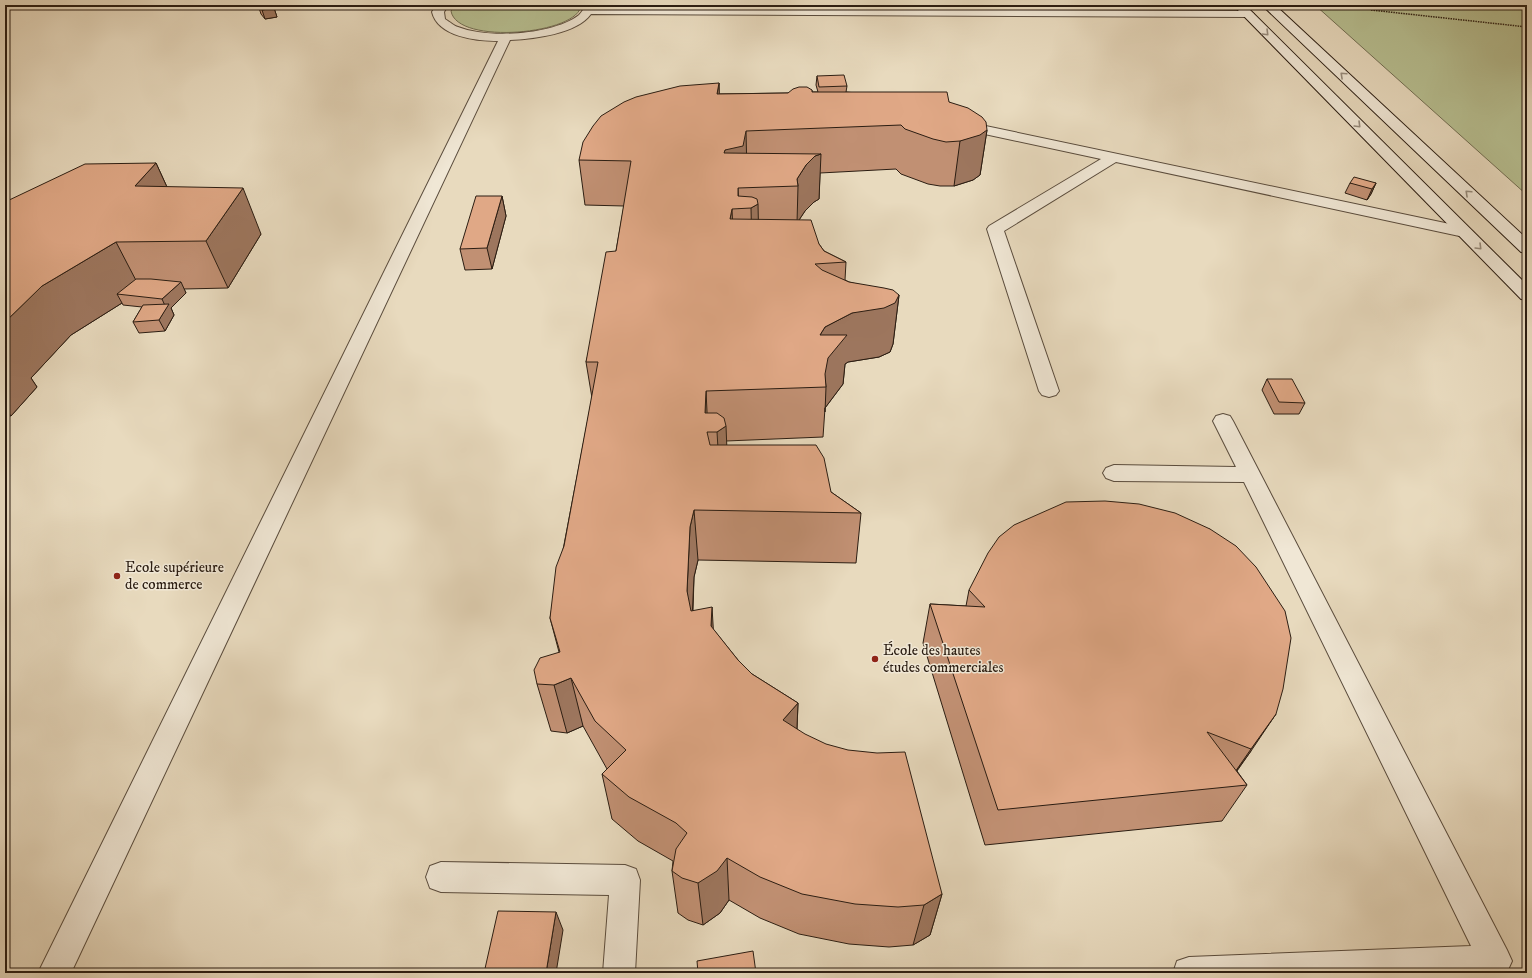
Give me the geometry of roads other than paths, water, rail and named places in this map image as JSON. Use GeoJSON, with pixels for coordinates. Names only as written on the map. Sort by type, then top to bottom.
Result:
{"type":"FeatureCollection","features":[{"type":"Feature","properties":{"kind":"street"},"geometry":{"type":"LineString","coordinates":[[442,5],[438,12],[440,20],[448,27],[476,35],[506,37],[550,31],[575,22],[592,8],[1243,10],[1527,295]]}},
{"type":"Feature","properties":{"kind":"street"},"geometry":{"type":"LineString","coordinates":[[1268,5],[1527,248]]}},
{"type":"Feature","properties":{"kind":"street"},"geometry":{"type":"LineString","coordinates":[[54,973],[506,37]]}},
{"type":"Feature","properties":{"kind":"street"},"geometry":{"type":"LineString","coordinates":[[946,122],[1464,232]]}},
{"type":"Feature","properties":{"kind":"street"},"geometry":{"type":"LineString","coordinates":[[1049,391],[995,229],[1114,157]]}},
{"type":"Feature","properties":{"kind":"street"},"geometry":{"type":"LineString","coordinates":[[1189,973],[1496,961],[1223,421]]}},
{"type":"Feature","properties":{"kind":"street"},"geometry":{"type":"LineString","coordinates":[[1114,473],[1251,475]]}},
{"type":"Feature","properties":{"kind":"street"},"geometry":{"type":"LineString","coordinates":[[441,878],[625,880],[619,973]]}},
{"type":"Feature","properties":{"kind":"place","name":"Ecole supérieure de commerce"},"geometry":{"type":"Point","coordinates":[117,576]}},
{"type":"Feature","properties":{"kind":"place","name":"École des hautes études commerciales"},"geometry":{"type":"Point","coordinates":[875,659]}}]}
